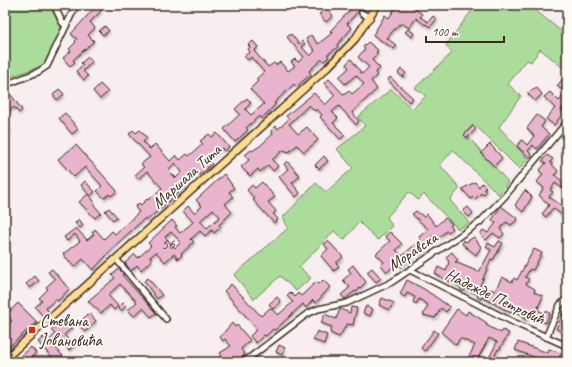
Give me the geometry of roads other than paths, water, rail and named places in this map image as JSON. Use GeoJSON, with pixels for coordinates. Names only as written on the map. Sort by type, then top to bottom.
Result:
{"type":"FeatureCollection","features":[{"type":"Feature","properties":{"kind":"main road","name":"Маршала Тита"},"geometry":{"type":"LineString","coordinates":[[5,359],[327,68],[349,46],[370,18],[377,5]]}},
{"type":"Feature","properties":{"kind":"street"},"geometry":{"type":"LineString","coordinates":[[54,5],[62,22],[66,26]]}},
{"type":"Feature","properties":{"kind":"street"},"geometry":{"type":"LineString","coordinates":[[5,85],[44,69],[50,62],[76,5]]}},
{"type":"Feature","properties":{"kind":"street"},"geometry":{"type":"LineString","coordinates":[[362,13],[370,18]]}},
{"type":"Feature","properties":{"kind":"street","name":"Моравска"},"geometry":{"type":"LineString","coordinates":[[244,362],[307,314],[318,309],[347,303],[362,297],[410,270],[480,222],[505,196],[567,122]]}},
{"type":"Feature","properties":{"kind":"street"},"geometry":{"type":"LineString","coordinates":[[116,259],[166,318]]}},
{"type":"Feature","properties":{"kind":"street","name":"Надежде Петровић"},"geometry":{"type":"LineString","coordinates":[[410,270],[515,323],[567,346]]}},
{"type":"Feature","properties":{"kind":"street"},"geometry":{"type":"LineString","coordinates":[[546,337],[560,305],[567,299]]}},
{"type":"Feature","properties":{"kind":"place","name":"Стевана Јовановића"},"geometry":{"type":"Point","coordinates":[32,330]}}]}
